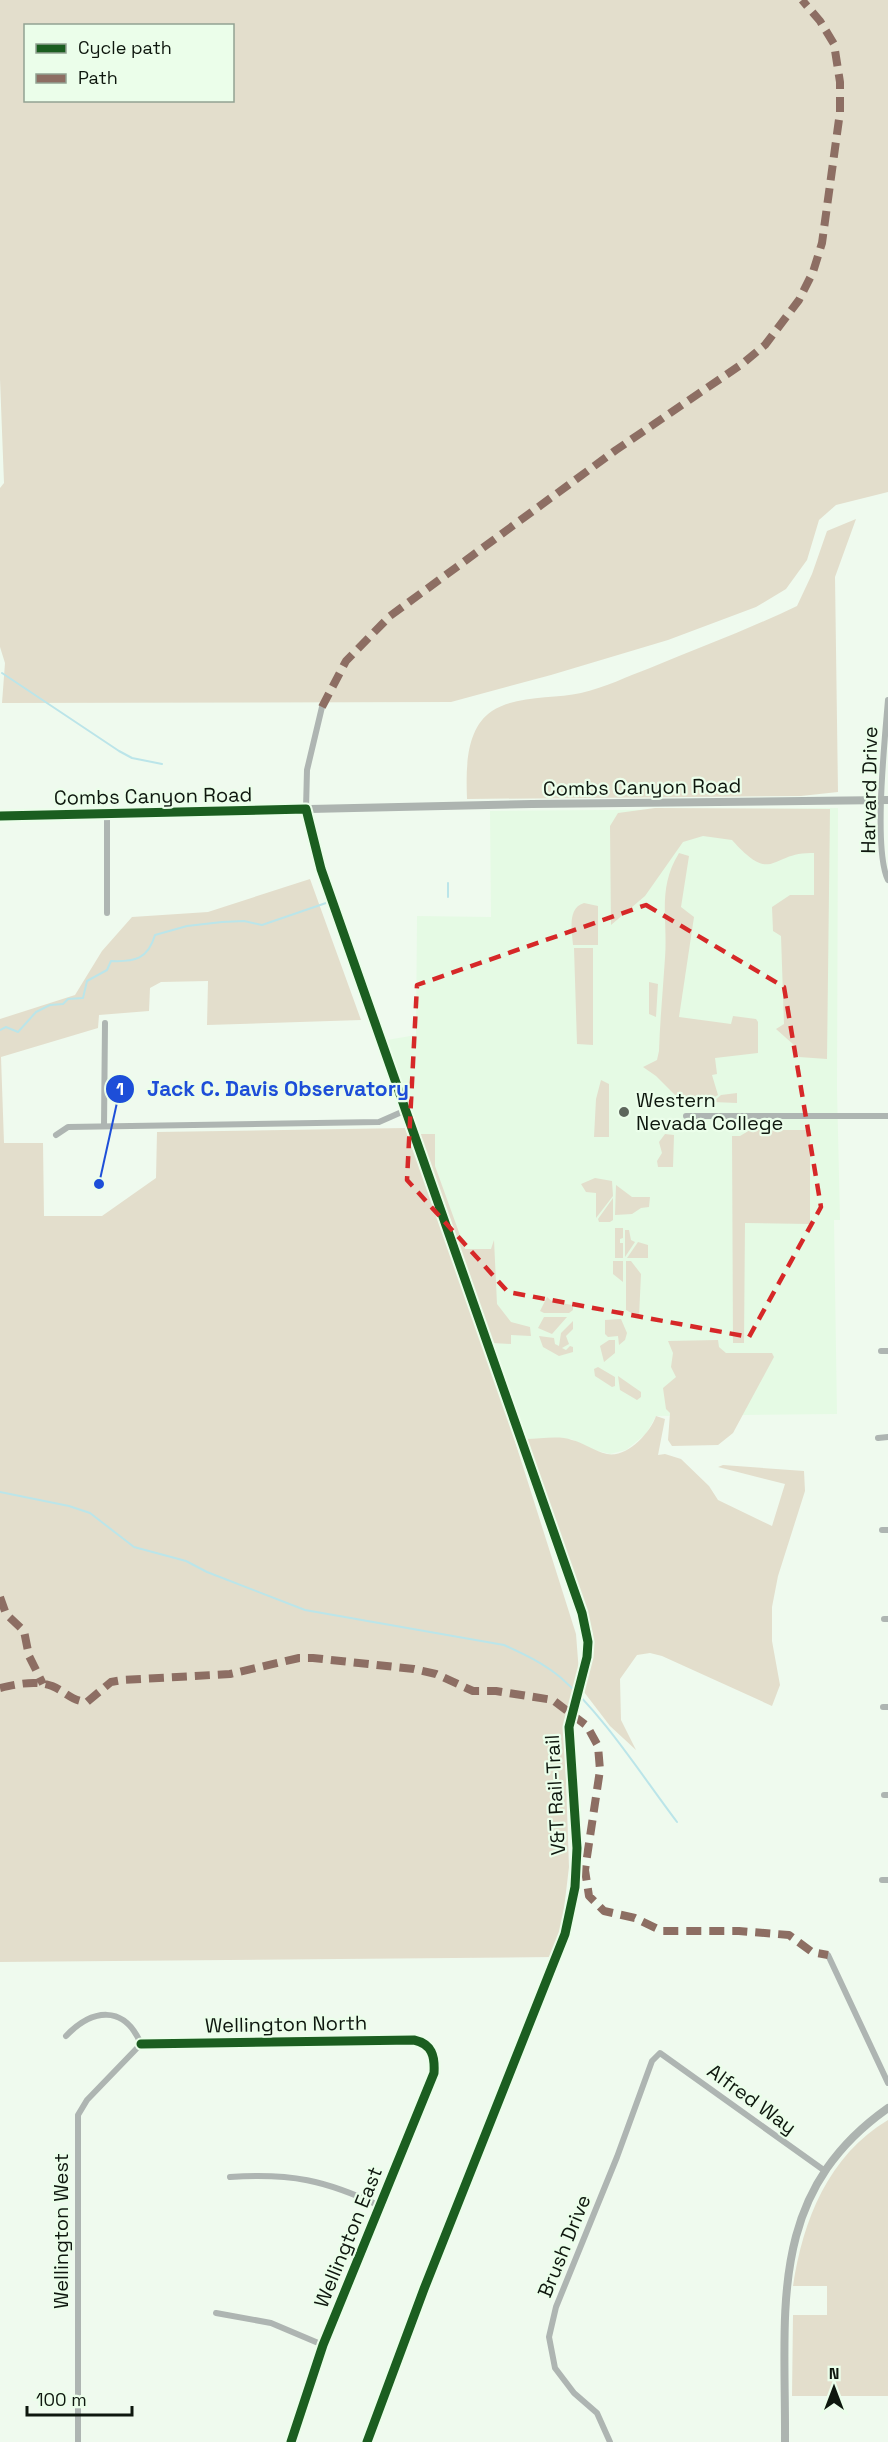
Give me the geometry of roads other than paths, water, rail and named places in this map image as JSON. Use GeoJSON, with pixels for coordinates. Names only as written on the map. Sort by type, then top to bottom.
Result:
{"type":"FeatureCollection","features":[{"type":"Feature","properties":{"kind":"street","name":"Harvard Drive"},"geometry":{"type":"LineString","coordinates":[[888,700],[883,858],[888,880]]}},
{"type":"Feature","properties":{"kind":"street"},"geometry":{"type":"LineString","coordinates":[[56,1135],[68,1127],[355,1124],[379,1122],[404,1111],[321,869],[306,809],[307,770],[322,707]]}},
{"type":"Feature","properties":{"kind":"street","name":"Combs Canyon Road"},"geometry":{"type":"LineString","coordinates":[[0,816],[885,800]]}},
{"type":"Feature","properties":{"kind":"street"},"geometry":{"type":"LineString","coordinates":[[107,814],[107,913]]}},
{"type":"Feature","properties":{"kind":"street"},"geometry":{"type":"LineString","coordinates":[[104,1126],[105,1023]]}},
{"type":"Feature","properties":{"kind":"street"},"geometry":{"type":"LineString","coordinates":[[686,1116],[888,1116]]}},
{"type":"Feature","properties":{"kind":"street"},"geometry":{"type":"LineString","coordinates":[[878,1438],[888,1437]]}},
{"type":"Feature","properties":{"kind":"street"},"geometry":{"type":"LineString","coordinates":[[828,1955],[888,2083]]}},
{"type":"Feature","properties":{"kind":"street"},"geometry":{"type":"LineString","coordinates":[[66,2036],[88,2017],[106,2015],[123,2020],[132,2027],[141,2044]]}},
{"type":"Feature","properties":{"kind":"street","name":"Wellington North"},"geometry":{"type":"LineString","coordinates":[[141,2044],[414,2040],[429,2048]]}},
{"type":"Feature","properties":{"kind":"street","name":"Wellington West"},"geometry":{"type":"LineString","coordinates":[[78,2442],[78,2115],[87,2100],[141,2044]]}},
{"type":"Feature","properties":{"kind":"street","name":"Wellington East"},"geometry":{"type":"LineString","coordinates":[[291,2442],[323,2345],[434,2073],[435,2061],[429,2048]]}},
{"type":"Feature","properties":{"kind":"street","name":"Alfred Way"},"geometry":{"type":"LineString","coordinates":[[660,2053],[825,2172]]}},
{"type":"Feature","properties":{"kind":"street","name":"Brush Drive"},"geometry":{"type":"LineString","coordinates":[[610,2442],[605,2425],[597,2413],[574,2393],[555,2368],[549,2337],[556,2307],[617,2157],[652,2061],[660,2053]]}},
{"type":"Feature","properties":{"kind":"street"},"geometry":{"type":"LineString","coordinates":[[785,2442],[786,2280],[800,2221],[825,2172],[851,2138],[888,2108]]}},
{"type":"Feature","properties":{"kind":"street"},"geometry":{"type":"LineString","coordinates":[[230,2177],[274,2174],[327,2184],[380,2206]]}},
{"type":"Feature","properties":{"kind":"street"},"geometry":{"type":"LineString","coordinates":[[216,2313],[271,2323],[323,2345]]}},
{"type":"Feature","properties":{"kind":"waterway"},"geometry":{"type":"LineString","coordinates":[[2,673],[119,751],[132,758],[162,764]]}},
{"type":"Feature","properties":{"kind":"waterway"},"geometry":{"type":"LineString","coordinates":[[448,883],[448,897]]}},
{"type":"Feature","properties":{"kind":"waterway"},"geometry":{"type":"LineString","coordinates":[[0,1030],[6,1027],[18,1032],[36,1012],[50,1005],[63,1004],[68,999],[83,998],[87,981],[107,970],[111,961],[134,960],[144,954],[149,949],[155,935],[187,926],[222,922],[244,921],[262,925],[326,903]]}},
{"type":"Feature","properties":{"kind":"waterway"},"geometry":{"type":"LineString","coordinates":[[0,1492],[69,1506],[90,1513],[134,1547],[186,1561],[207,1572],[305,1610],[504,1645],[519,1652],[554,1672],[592,1709],[677,1822]]}},
{"type":"Feature","properties":{"kind":"place","name":"Western Nevada College"},"geometry":{"type":"Point","coordinates":[624,1112]}},
{"type":"Feature","properties":{"kind":"place","name":"Jack C. Davis Observatory"},"geometry":{"type":"Point","coordinates":[99,1184]}}]}
